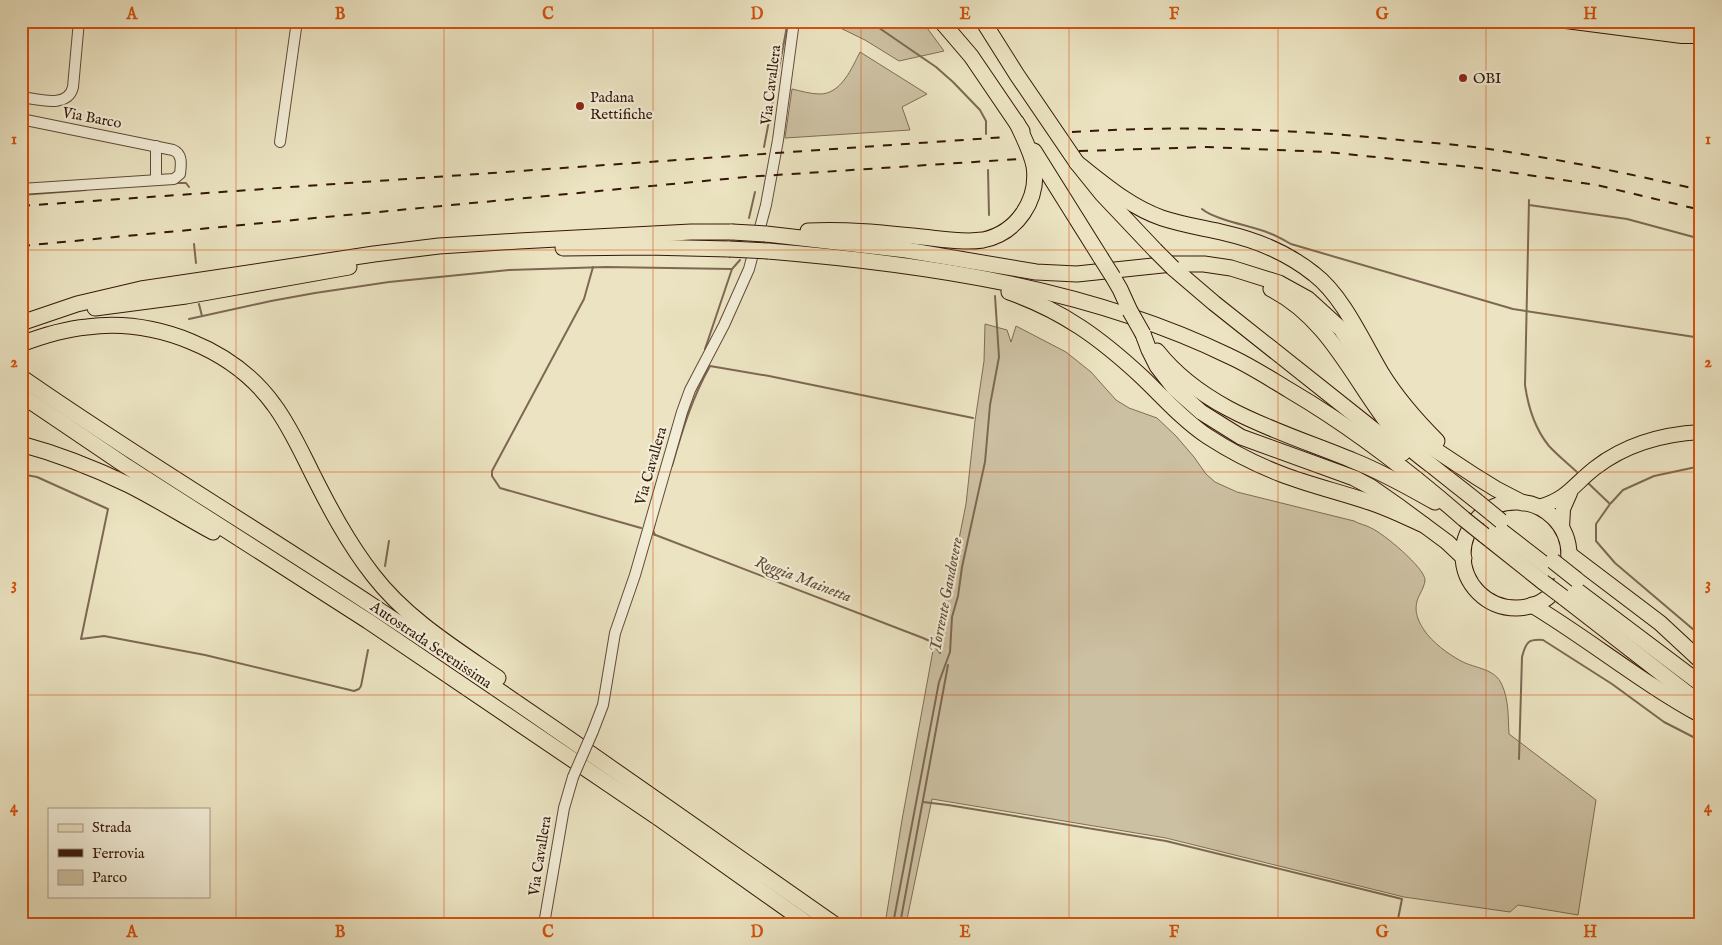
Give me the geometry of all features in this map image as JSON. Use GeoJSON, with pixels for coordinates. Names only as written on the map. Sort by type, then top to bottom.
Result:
{"type":"FeatureCollection","features":[{"type":"Feature","properties":{"kind":"highway"},"geometry":{"type":"LineString","coordinates":[[932,21],[983,75]]}},
{"type":"Feature","properties":{"kind":"highway"},"geometry":{"type":"LineString","coordinates":[[941,21],[971,56],[1017,123],[1113,277],[1143,334],[1157,366],[1174,388],[1201,412],[1241,437],[1354,478],[1371,487],[1447,542],[1464,558]]}},
{"type":"Feature","properties":{"kind":"highway"},"geometry":{"type":"LineString","coordinates":[[984,21],[1016,75],[1077,163],[1102,194],[1173,268],[1214,303],[1550,571],[1701,704]]}},
{"type":"Feature","properties":{"kind":"highway"},"geometry":{"type":"LineString","coordinates":[[766,234],[832,230],[964,240],[983,240],[994,237],[1016,223],[1024,213],[1034,189],[1034,165],[1017,123]]}},
{"type":"Feature","properties":{"kind":"highway"},"geometry":{"type":"LineString","coordinates":[[1077,163],[1131,204],[1162,218],[1228,234],[1263,246],[1290,257],[1315,274],[1329,288],[1402,402],[1460,466]]}},
{"type":"Feature","properties":{"kind":"highway"},"geometry":{"type":"LineString","coordinates":[[21,323],[77,304],[142,288],[374,254],[439,246],[519,240],[691,232],[766,234],[906,250],[1056,274],[1077,274],[1156,266],[1214,264],[1248,272],[1279,283],[1308,299],[1341,329],[1402,422],[1428,445],[1496,489],[1548,513],[1562,528],[1569,554],[1566,573],[1562,582],[1549,596],[1532,606],[1518,608],[1492,602],[1481,594],[1472,584],[1466,571],[1464,558],[1467,538],[1476,521],[1486,512],[1497,506],[1523,503]]}},
{"type":"Feature","properties":{"kind":"highway"},"geometry":{"type":"LineString","coordinates":[[21,330],[93,309],[186,296],[340,269],[414,259],[534,249],[622,247],[729,249],[830,257],[928,270],[1033,289],[1123,313],[1197,341],[1230,356],[1311,403],[1364,439],[1423,483],[1472,510]]}},
{"type":"Feature","properties":{"kind":"highway"},"geometry":{"type":"LineString","coordinates":[[1188,264],[1228,272],[1268,287],[1289,300],[1309,316],[1338,349],[1397,436],[1422,458],[1472,510]]}},
{"type":"Feature","properties":{"kind":"highway"},"geometry":{"type":"LineString","coordinates":[[928,270],[1010,292],[1061,315],[1096,337],[1113,351],[1189,422],[1206,435],[1257,464],[1281,474],[1377,505],[1424,525]]}},
{"type":"Feature","properties":{"kind":"highway"},"geometry":{"type":"LineString","coordinates":[[21,344],[87,326],[132,326],[192,341],[230,363],[244,374],[273,404],[300,448],[339,524],[383,588],[411,616],[430,631],[586,738],[644,789]]}},
{"type":"Feature","properties":{"kind":"highway"},"geometry":{"type":"LineString","coordinates":[[1143,334],[1166,362],[1181,376],[1229,410],[1254,422],[1472,510]]}},
{"type":"Feature","properties":{"kind":"highway","name":"Autostrada Serenissima"},"geometry":{"type":"LineString","coordinates":[[21,377],[83,420],[376,608],[644,789],[834,924]]}},
{"type":"Feature","properties":{"kind":"highway","name":"Autostrada Serenissima"},"geometry":{"type":"LineString","coordinates":[[21,395],[122,464],[368,621],[660,819],[808,924]]}},
{"type":"Feature","properties":{"kind":"highway"},"geometry":{"type":"LineString","coordinates":[[21,444],[86,466],[129,486],[368,621]]}},
{"type":"Feature","properties":{"kind":"highway"},"geometry":{"type":"LineString","coordinates":[[1569,554],[1660,623],[1701,661]]}},
{"type":"Feature","properties":{"kind":"highway"},"geometry":{"type":"LineString","coordinates":[[1570,588],[1664,655],[1701,684]]}},
{"type":"Feature","properties":{"kind":"highway"},"geometry":{"type":"LineString","coordinates":[[1532,606],[1564,624],[1646,682],[1701,715]]}},
{"type":"Feature","properties":{"kind":"main road"},"geometry":{"type":"LineString","coordinates":[[1566,21],[1682,36],[1701,36]]}},
{"type":"Feature","properties":{"kind":"main road"},"geometry":{"type":"LineString","coordinates":[[1682,36],[1701,41]]}},
{"type":"Feature","properties":{"kind":"main road"},"geometry":{"type":"LineString","coordinates":[[1539,508],[1556,502],[1570,492],[1595,468],[1624,450],[1673,434],[1701,432]]}},
{"type":"Feature","properties":{"kind":"main road"},"geometry":{"type":"LineString","coordinates":[[1562,528],[1563,509],[1570,492]]}},
{"type":"Feature","properties":{"kind":"street"},"geometry":{"type":"LineString","coordinates":[[21,97],[59,101],[66,99],[71,94],[79,21]]}},
{"type":"Feature","properties":{"kind":"street"},"geometry":{"type":"LineString","coordinates":[[280,142],[297,21]]}},
{"type":"Feature","properties":{"kind":"street","name":"Via Cavallera"},"geometry":{"type":"LineString","coordinates":[[544,924],[564,808],[573,777],[594,732],[603,705],[615,634],[635,575],[682,412],[690,390],[728,316],[749,269],[766,206],[778,140],[794,21]]}},
{"type":"Feature","properties":{"kind":"street","name":"Via Barco"},"geometry":{"type":"LineString","coordinates":[[21,119],[176,150],[181,157],[180,172],[178,177],[174,179],[21,190]]}},
{"type":"Feature","properties":{"kind":"street"},"geometry":{"type":"LineString","coordinates":[[156,146],[156,180]]}},
{"type":"Feature","properties":{"kind":"green space"},"geometry":{"type":"Polygon","coordinates":[[[826,21],[922,21],[944,51],[899,61],[865,40],[826,21]]]}},
{"type":"Feature","properties":{"kind":"green space"},"geometry":{"type":"Polygon","coordinates":[[[860,52],[927,94],[902,107],[910,130],[785,138],[792,89],[820,94],[834,90],[845,79],[860,52]]]}},
{"type":"Feature","properties":{"kind":"green space"},"geometry":{"type":"Polygon","coordinates":[[[985,324],[1007,330],[1011,342],[1016,326],[1066,352],[1091,372],[1116,400],[1129,408],[1157,418],[1176,436],[1206,474],[1215,482],[1237,492],[1354,521],[1377,531],[1402,551],[1418,568],[1425,580],[1418,599],[1416,612],[1427,634],[1456,658],[1495,675],[1502,685],[1506,697],[1509,734],[1596,800],[1578,915],[1518,905],[1510,912],[1404,897],[1166,838],[932,799],[906,924],[885,924],[936,634],[951,579],[966,504],[984,361],[985,324]]]}},
{"type":"Feature","properties":{"kind":"waterway"},"geometry":{"type":"LineString","coordinates":[[764,147],[788,21]]}},
{"type":"Feature","properties":{"kind":"waterway","name":"Torrente Gandovere"},"geometry":{"type":"LineString","coordinates":[[869,21],[936,67],[953,82],[980,110],[986,121],[986,134]]}},
{"type":"Feature","properties":{"kind":"waterway","name":"Torrente Gandovere"},"geometry":{"type":"LineString","coordinates":[[988,170],[989,215]]}},
{"type":"Feature","properties":{"kind":"waterway"},"geometry":{"type":"LineString","coordinates":[[176,183],[186,183],[189,187]]}},
{"type":"Feature","properties":{"kind":"waterway"},"geometry":{"type":"LineString","coordinates":[[21,195],[86,190]]}},
{"type":"Feature","properties":{"kind":"waterway"},"geometry":{"type":"LineString","coordinates":[[749,218],[755,192]]}},
{"type":"Feature","properties":{"kind":"waterway"},"geometry":{"type":"LineString","coordinates":[[1529,200],[1526,393],[1533,417],[1544,439],[1580,475]]}},
{"type":"Feature","properties":{"kind":"waterway"},"geometry":{"type":"LineString","coordinates":[[1529,205],[1627,219],[1701,239]]}},
{"type":"Feature","properties":{"kind":"waterway"},"geometry":{"type":"LineString","coordinates":[[1202,209],[1224,220],[1262,230],[1291,244],[1513,309],[1701,338]]}},
{"type":"Feature","properties":{"kind":"waterway"},"geometry":{"type":"LineString","coordinates":[[194,244],[196,263]]}},
{"type":"Feature","properties":{"kind":"waterway"},"geometry":{"type":"LineString","coordinates":[[189,319],[271,301],[389,282],[509,270],[606,267],[732,269],[740,260]]}},
{"type":"Feature","properties":{"kind":"waterway"},"geometry":{"type":"LineString","coordinates":[[593,267],[584,299],[492,471],[492,476],[500,488],[641,528]]}},
{"type":"Feature","properties":{"kind":"waterway"},"geometry":{"type":"LineString","coordinates":[[705,349],[732,269]]}},
{"type":"Feature","properties":{"kind":"waterway","name":"Torrente Gandovere"},"geometry":{"type":"LineString","coordinates":[[893,924],[939,682],[950,652],[952,617],[985,462],[990,405],[999,357],[995,296]]}},
{"type":"Feature","properties":{"kind":"waterway"},"geometry":{"type":"LineString","coordinates":[[199,304],[202,316]]}},
{"type":"Feature","properties":{"kind":"waterway"},"geometry":{"type":"LineString","coordinates":[[672,466],[693,402],[710,366],[769,376],[973,418]]}},
{"type":"Feature","properties":{"kind":"waterway"},"geometry":{"type":"LineString","coordinates":[[1611,503],[1623,490],[1654,476],[1701,466]]}},
{"type":"Feature","properties":{"kind":"waterway"},"geometry":{"type":"LineString","coordinates":[[21,474],[37,477],[108,509],[81,639],[104,636],[205,655],[354,691],[361,686],[368,650]]}},
{"type":"Feature","properties":{"kind":"waterway"},"geometry":{"type":"LineString","coordinates":[[1587,482],[1610,504],[1596,524],[1596,541],[1615,563],[1701,636]]}},
{"type":"Feature","properties":{"kind":"waterway"},"geometry":{"type":"LineString","coordinates":[[655,523],[653,530],[655,535]]}},
{"type":"Feature","properties":{"kind":"waterway","name":"Roggia Mainetta"},"geometry":{"type":"LineString","coordinates":[[653,534],[923,638],[932,642],[940,653]]}},
{"type":"Feature","properties":{"kind":"waterway"},"geometry":{"type":"LineString","coordinates":[[385,566],[389,541]]}},
{"type":"Feature","properties":{"kind":"waterway"},"geometry":{"type":"LineString","coordinates":[[1519,759],[1522,657],[1528,642],[1534,640],[1543,640],[1612,684],[1664,722],[1701,741]]}},
{"type":"Feature","properties":{"kind":"waterway","name":"Roggia Mainetta"},"geometry":{"type":"LineString","coordinates":[[900,924],[948,665]]}},
{"type":"Feature","properties":{"kind":"waterway"},"geometry":{"type":"LineString","coordinates":[[923,802],[1166,841],[1402,899],[1397,924]]}},
{"type":"Feature","properties":{"kind":"waterway"},"geometry":{"type":"LineString","coordinates":[[1584,920],[1603,924]]}},
{"type":"Feature","properties":{"kind":"railway"},"geometry":{"type":"LineString","coordinates":[[1072,132],[1241,129],[1449,144],[1569,162],[1701,190]]}},
{"type":"Feature","properties":{"kind":"railway"},"geometry":{"type":"LineString","coordinates":[[21,206],[1005,137]]}},
{"type":"Feature","properties":{"kind":"railway"},"geometry":{"type":"LineString","coordinates":[[1079,151],[1207,147],[1327,152],[1480,168],[1597,185],[1701,210]]}},
{"type":"Feature","properties":{"kind":"railway"},"geometry":{"type":"LineString","coordinates":[[21,246],[746,177],[1019,159]]}},
{"type":"Feature","properties":{"kind":"place","name":"OBI"},"geometry":{"type":"Point","coordinates":[1463,78]}},
{"type":"Feature","properties":{"kind":"place","name":"Padana Rettifiche"},"geometry":{"type":"Point","coordinates":[580,106]}}]}
